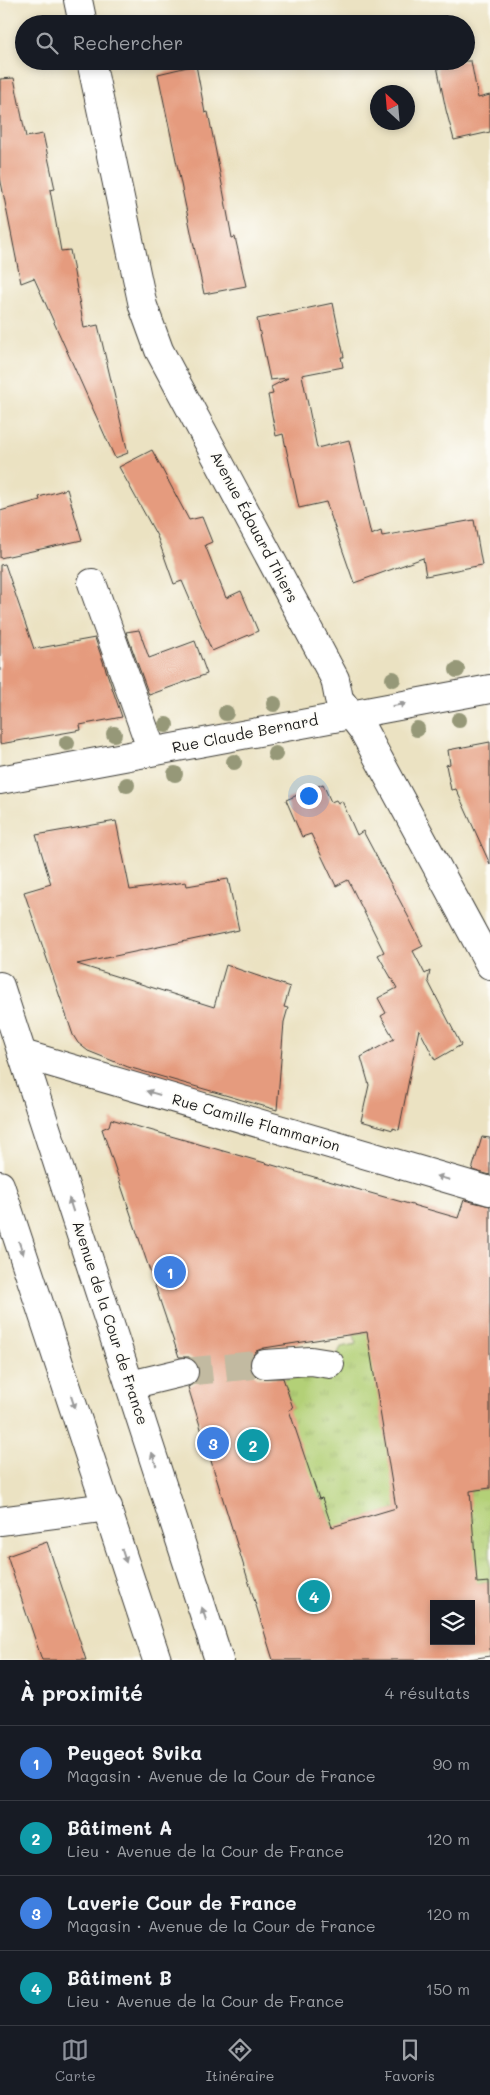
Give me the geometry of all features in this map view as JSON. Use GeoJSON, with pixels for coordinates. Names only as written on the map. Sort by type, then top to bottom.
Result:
{"type":"FeatureCollection","features":[{"type":"Feature","properties":{"kind":"street"},"geometry":{"type":"LineString","coordinates":[[78,0],[81,15]]}},
{"type":"Feature","properties":{"kind":"street","name":"Avenue Édouard Thiers"},"geometry":{"type":"LineString","coordinates":[[93,70],[143,306],[160,350],[335,679],[339,699],[363,730],[490,965]]}},
{"type":"Feature","properties":{"kind":"street"},"geometry":{"type":"LineString","coordinates":[[92,583],[152,751]]}},
{"type":"Feature","properties":{"kind":"street","name":"Rue Claude Bernard"},"geometry":{"type":"LineString","coordinates":[[0,780],[490,688]]}},
{"type":"Feature","properties":{"kind":"street","name":"Avenue de la Cour de France"},"geometry":{"type":"LineString","coordinates":[[0,986],[219,1660]]}},
{"type":"Feature","properties":{"kind":"street","name":"Rue Camille Flammarion"},"geometry":{"type":"LineString","coordinates":[[22,1054],[490,1191]]}},
{"type":"Feature","properties":{"kind":"street"},"geometry":{"type":"LineString","coordinates":[[0,1185],[157,1660]]}},
{"type":"Feature","properties":{"kind":"street"},"geometry":{"type":"LineString","coordinates":[[265,1364],[311,1361],[330,1364]]}},
{"type":"Feature","properties":{"kind":"street"},"geometry":{"type":"LineString","coordinates":[[130,1385],[184,1372]]}},
{"type":"Feature","properties":{"kind":"street"},"geometry":{"type":"LineString","coordinates":[[0,1521],[108,1507]]}},
{"type":"Feature","properties":{"kind":"green space"},"geometry":{"type":"Polygon","coordinates":[[[367,1332],[442,1495],[490,1488],[490,1600],[489,1582],[470,1584],[426,1499],[332,1528],[322,1498],[314,1500],[284,1411],[293,1408],[286,1388],[265,1382],[311,1375],[325,1379],[341,1347],[356,1344],[354,1334],[367,1332]]]}},
{"type":"Feature","properties":{"kind":"building"},"geometry":{"type":"Polygon","coordinates":[[[175,70],[197,70],[205,113],[208,112],[232,238],[235,237],[246,286],[204,294],[158,74],[175,70]]]}},
{"type":"Feature","properties":{"kind":"building"},"geometry":{"type":"Polygon","coordinates":[[[438,70],[473,70],[478,98],[490,95],[490,132],[454,140],[438,70]]]}},
{"type":"Feature","properties":{"kind":"building"},"geometry":{"type":"Polygon","coordinates":[[[14,78],[26,137],[43,134],[55,189],[50,190],[61,251],[70,250],[84,328],[98,325],[128,453],[115,458],[34,278],[21,283],[0,177],[0,79],[14,78]]]}},
{"type":"Feature","properties":{"kind":"building"},"geometry":{"type":"Polygon","coordinates":[[[333,303],[344,357],[341,357],[343,367],[302,375],[317,448],[349,440],[371,535],[381,531],[382,536],[474,520],[482,565],[426,576],[423,558],[354,583],[326,502],[299,508],[283,434],[276,436],[268,395],[273,394],[271,387],[288,378],[270,380],[257,319],[333,303]]]}},
{"type":"Feature","properties":{"kind":"building"},"geometry":{"type":"Polygon","coordinates":[[[152,450],[189,520],[202,517],[212,542],[205,545],[226,598],[241,591],[258,631],[212,651],[182,581],[174,584],[157,536],[119,467],[152,450]]]}},
{"type":"Feature","properties":{"kind":"building"},"geometry":{"type":"Polygon","coordinates":[[[67,489],[82,540],[0,558],[0,511],[40,500],[39,497],[67,489]]]}},
{"type":"Feature","properties":{"kind":"building"},"geometry":{"type":"Polygon","coordinates":[[[5,564],[34,649],[95,638],[122,717],[80,725],[81,730],[0,744],[0,565],[5,564]]]}},
{"type":"Feature","properties":{"kind":"building"},"geometry":{"type":"Polygon","coordinates":[[[139,630],[149,658],[195,641],[207,674],[149,695],[126,632],[139,630]]]}},
{"type":"Feature","properties":{"kind":"building"},"geometry":{"type":"Polygon","coordinates":[[[490,742],[490,864],[456,789],[451,790],[446,765],[450,764],[448,750],[490,742]]]}},
{"type":"Feature","properties":{"kind":"building"},"geometry":{"type":"Polygon","coordinates":[[[323,784],[331,802],[336,800],[338,803],[342,801],[357,835],[363,831],[409,918],[423,946],[413,951],[425,974],[430,971],[428,981],[461,1045],[435,1060],[419,1029],[399,1130],[361,1121],[369,1085],[361,1057],[394,1039],[381,1016],[386,1013],[378,998],[397,988],[378,955],[384,952],[348,880],[336,886],[311,834],[302,837],[286,800],[323,784]]]}},
{"type":"Feature","properties":{"kind":"building"},"geometry":{"type":"Polygon","coordinates":[[[116,821],[130,890],[186,882],[187,886],[228,879],[239,930],[77,964],[214,1007],[226,965],[290,987],[284,1007],[288,1008],[284,1022],[277,1110],[128,1067],[88,1051],[78,1043],[73,1035],[24,892],[51,884],[36,835],[116,821]]]}},
{"type":"Feature","properties":{"kind":"building"},"geometry":{"type":"Polygon","coordinates":[[[111,1119],[458,1218],[464,1200],[490,1206],[490,1488],[470,1491],[477,1583],[489,1582],[490,1656],[463,1660],[273,1660],[188,1387],[195,1383],[199,1377],[199,1368],[195,1361],[189,1357],[179,1357],[102,1129],[109,1126],[111,1119]],[[367,1332],[264,1348],[256,1351],[249,1365],[252,1373],[259,1378],[283,1378],[293,1408],[289,1410],[319,1499],[322,1498],[332,1527],[396,1508],[367,1332]]]}},
{"type":"Feature","properties":{"kind":"building"},"geometry":{"type":"Polygon","coordinates":[[[482,1137],[490,1138],[490,1175],[472,1170],[482,1137]]]}},
{"type":"Feature","properties":{"kind":"building"},"geometry":{"type":"Polygon","coordinates":[[[47,1542],[86,1660],[42,1660],[7,1556],[47,1542]]]}},
{"type":"Feature","properties":{"kind":"tunnel"},"geometry":{"type":"LineString","coordinates":[[184,1372],[265,1364]]}},
{"type":"Feature","properties":{"kind":"place","name":"Peugeot Svika"},"geometry":{"type":"Point","coordinates":[170,1272]}},
{"type":"Feature","properties":{"kind":"place","name":"Laverie Cour de France"},"geometry":{"type":"Point","coordinates":[213,1443]}},
{"type":"Feature","properties":{"kind":"place","name":"Bâtiment A"},"geometry":{"type":"Point","coordinates":[253,1445]}},
{"type":"Feature","properties":{"kind":"place","name":"Bâtiment B"},"geometry":{"type":"Point","coordinates":[314,1596]}}]}
